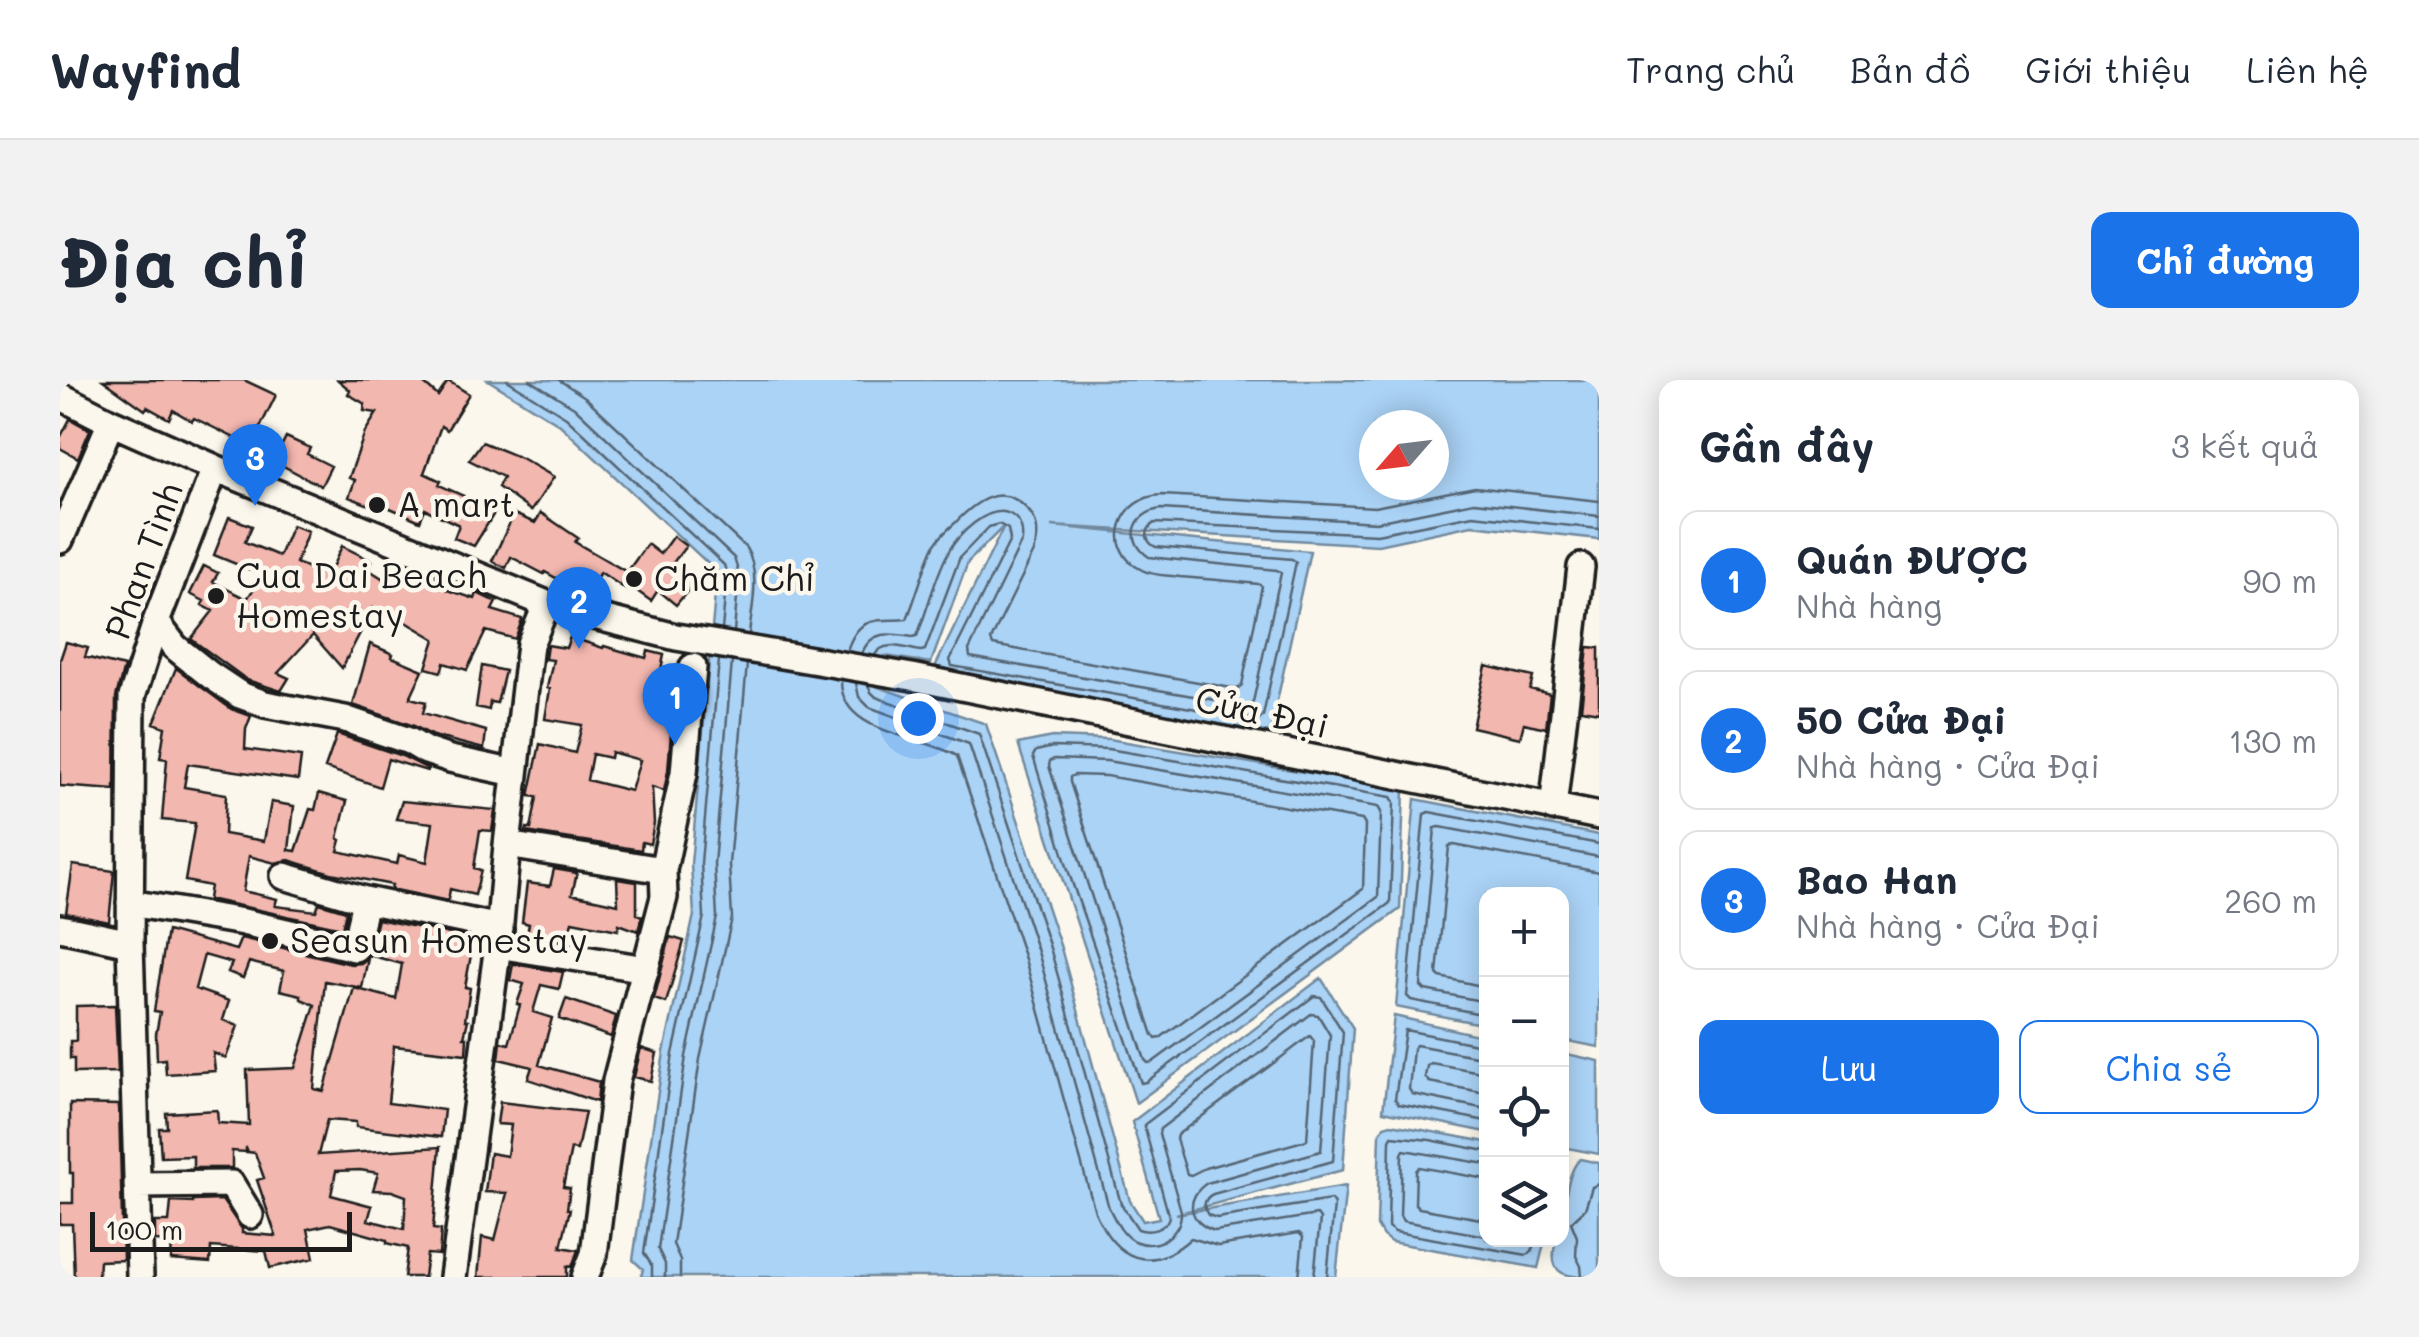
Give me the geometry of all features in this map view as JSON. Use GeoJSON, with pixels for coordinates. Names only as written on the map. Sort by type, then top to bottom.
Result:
{"type":"FeatureCollection","features":[{"type":"Feature","properties":{"kind":"street"},"geometry":{"type":"LineString","coordinates":[[60,396],[215,468],[547,604],[530,644],[499,936],[453,1277]]}},
{"type":"Feature","properties":{"kind":"street"},"geometry":{"type":"LineString","coordinates":[[60,540],[111,422]]}},
{"type":"Feature","properties":{"kind":"street","name":"Phan Tình"},"geometry":{"type":"LineString","coordinates":[[140,1277],[130,943],[132,697],[215,468]]}},
{"type":"Feature","properties":{"kind":"street"},"geometry":{"type":"LineString","coordinates":[[1553,808],[1580,567]]}},
{"type":"Feature","properties":{"kind":"street","name":"Cửa Đại"},"geometry":{"type":"LineString","coordinates":[[547,604],[682,638],[912,676],[1599,816]]}},
{"type":"Feature","properties":{"kind":"street"},"geometry":{"type":"LineString","coordinates":[[156,622],[176,647],[240,695],[265,704],[345,718],[450,759],[516,773]]}},
{"type":"Feature","properties":{"kind":"street"},"geometry":{"type":"LineString","coordinates":[[585,1277],[594,1254],[616,1082],[664,897],[663,870],[684,773],[694,667]]}},
{"type":"Feature","properties":{"kind":"street"},"geometry":{"type":"LineString","coordinates":[[507,845],[663,870]]}},
{"type":"Feature","properties":{"kind":"street"},"geometry":{"type":"LineString","coordinates":[[284,876],[499,936],[646,969]]}},
{"type":"Feature","properties":{"kind":"street"},"geometry":{"type":"LineString","coordinates":[[130,903],[243,922],[355,948],[364,900]]}},
{"type":"Feature","properties":{"kind":"street"},"geometry":{"type":"LineString","coordinates":[[60,928],[130,943]]}},
{"type":"Feature","properties":{"kind":"street"},"geometry":{"type":"LineString","coordinates":[[137,1185],[231,1184],[250,1216]]}},
{"type":"Feature","properties":{"kind":"water"},"geometry":{"type":"Polygon","coordinates":[[[488,380],[1599,380],[1599,539],[1472,525],[1378,545],[1052,526],[1310,551],[1270,733],[932,673],[1004,526],[968,562],[931,663],[885,656],[878,687],[986,724],[1061,948],[1130,1201],[1143,1221],[1159,1218],[1132,1122],[1321,978],[1353,1028],[1343,1170],[1176,1214],[1346,1186],[1336,1277],[641,1277],[643,1269],[633,1260],[664,1052],[694,915],[691,864],[717,572],[559,424],[488,380]]]}},
{"type":"Feature","properties":{"kind":"water"},"geometry":{"type":"Polygon","coordinates":[[[1052,737],[1109,739],[1404,789],[1400,909],[1136,1103],[1018,744],[1052,737]]]}},
{"type":"Feature","properties":{"kind":"water"},"geometry":{"type":"Polygon","coordinates":[[[1415,799],[1599,835],[1599,1047],[1569,1041],[1569,887],[1479,887],[1479,1024],[1396,1007],[1415,799]]]}},
{"type":"Feature","properties":{"kind":"water"},"geometry":{"type":"Polygon","coordinates":[[[1394,1016],[1479,1035],[1479,1131],[1383,1111],[1394,1016]]]}},
{"type":"Feature","properties":{"kind":"water"},"geometry":{"type":"Polygon","coordinates":[[[1569,1055],[1599,1061],[1599,1154],[1569,1148],[1569,1055]]]}},
{"type":"Feature","properties":{"kind":"water"},"geometry":{"type":"Polygon","coordinates":[[[1391,1124],[1479,1141],[1479,1247],[1543,1247],[1538,1268],[1391,1242],[1383,1236],[1377,1226],[1380,1134],[1384,1126],[1391,1124]]]}},
{"type":"Feature","properties":{"kind":"water"},"geometry":{"type":"Polygon","coordinates":[[[1580,1159],[1599,1163],[1599,1277],[1568,1275],[1554,1261],[1555,1247],[1569,1247],[1569,1182],[1580,1159]]]}},
{"type":"Feature","properties":{"kind":"building"},"geometry":{"type":"Polygon","coordinates":[[[103,380],[244,380],[276,395],[251,446],[173,410],[169,419],[147,407],[145,410],[103,380]]]}},
{"type":"Feature","properties":{"kind":"building"},"geometry":{"type":"Polygon","coordinates":[[[338,380],[420,380],[438,396],[448,381],[469,394],[447,430],[441,426],[424,473],[441,481],[439,485],[481,504],[482,499],[498,507],[474,546],[454,538],[459,525],[425,509],[420,521],[381,504],[379,509],[349,497],[355,480],[349,478],[365,432],[377,413],[364,411],[365,404],[348,394],[350,390],[338,380]]]}},
{"type":"Feature","properties":{"kind":"building"},"geometry":{"type":"Polygon","coordinates":[[[70,419],[90,430],[78,458],[60,448],[60,438],[70,419]]]}},
{"type":"Feature","properties":{"kind":"building"},"geometry":{"type":"Polygon","coordinates":[[[286,437],[310,448],[307,454],[331,466],[321,486],[274,461],[286,437]]]}},
{"type":"Feature","properties":{"kind":"building"},"geometry":{"type":"Polygon","coordinates":[[[482,442],[554,477],[531,511],[498,487],[503,477],[469,460],[482,442]]]}},
{"type":"Feature","properties":{"kind":"building"},"geometry":{"type":"Polygon","coordinates":[[[541,513],[578,538],[575,542],[627,572],[647,544],[660,554],[673,536],[686,546],[672,564],[695,582],[676,605],[658,590],[651,601],[600,572],[588,592],[511,557],[506,568],[492,561],[514,514],[535,523],[541,513]]]}},
{"type":"Feature","properties":{"kind":"building"},"geometry":{"type":"Polygon","coordinates":[[[229,517],[252,526],[245,542],[279,556],[292,525],[308,531],[296,563],[328,576],[342,546],[372,561],[368,569],[390,583],[402,562],[451,584],[448,590],[475,599],[477,593],[496,602],[492,610],[522,619],[515,639],[486,631],[467,670],[444,663],[441,672],[426,668],[435,639],[386,610],[384,613],[373,608],[342,668],[313,635],[278,673],[289,678],[281,691],[247,680],[191,639],[213,611],[190,594],[204,566],[218,573],[213,582],[247,599],[263,575],[214,555],[229,517]]]}},
{"type":"Feature","properties":{"kind":"building"},"geometry":{"type":"Polygon","coordinates":[[[570,637],[646,658],[648,651],[664,655],[661,670],[676,672],[668,771],[664,791],[652,787],[654,823],[650,844],[642,842],[641,850],[526,832],[531,829],[537,797],[529,796],[540,744],[575,753],[582,725],[545,719],[553,660],[545,659],[547,645],[566,648],[570,637]],[[611,752],[610,758],[592,754],[587,780],[631,791],[640,760],[611,752]]]}},
{"type":"Feature","properties":{"kind":"building"},"geometry":{"type":"Polygon","coordinates":[[[66,642],[88,648],[85,657],[124,667],[116,697],[115,790],[60,786],[60,660],[66,642]]]}},
{"type":"Feature","properties":{"kind":"building"},"geometry":{"type":"Polygon","coordinates":[[[370,644],[423,670],[410,698],[426,702],[423,713],[486,731],[484,749],[433,736],[353,705],[370,644]]]}},
{"type":"Feature","properties":{"kind":"building"},"geometry":{"type":"Polygon","coordinates":[[[1588,647],[1599,648],[1599,712],[1581,709],[1588,647]]]}},
{"type":"Feature","properties":{"kind":"building"},"geometry":{"type":"Polygon","coordinates":[[[482,666],[505,671],[497,703],[490,702],[489,710],[476,707],[482,666]]]}},
{"type":"Feature","properties":{"kind":"building"},"geometry":{"type":"Polygon","coordinates":[[[1486,666],[1533,677],[1530,689],[1550,694],[1546,728],[1524,723],[1520,738],[1472,727],[1486,666]]]}},
{"type":"Feature","properties":{"kind":"building"},"geometry":{"type":"Polygon","coordinates":[[[176,668],[231,709],[251,716],[245,749],[301,757],[298,780],[188,764],[184,787],[226,794],[224,834],[264,841],[271,802],[294,806],[289,850],[296,851],[319,793],[347,801],[338,851],[397,864],[399,855],[427,862],[433,823],[396,819],[402,801],[495,810],[492,831],[480,830],[474,868],[481,870],[475,895],[450,889],[448,901],[289,860],[275,863],[249,856],[243,891],[277,899],[275,906],[316,911],[319,903],[346,911],[342,928],[208,899],[210,886],[185,881],[195,823],[162,820],[167,759],[160,758],[165,727],[154,723],[176,668]]]}},
{"type":"Feature","properties":{"kind":"building"},"geometry":{"type":"Polygon","coordinates":[[[337,734],[428,769],[388,759],[380,787],[325,768],[337,734]]]}},
{"type":"Feature","properties":{"kind":"building"},"geometry":{"type":"Polygon","coordinates":[[[73,865],[114,871],[109,922],[66,913],[73,865]]]}},
{"type":"Feature","properties":{"kind":"building"},"geometry":{"type":"Polygon","coordinates":[[[554,869],[577,873],[572,894],[618,904],[617,879],[637,882],[637,914],[642,916],[638,931],[619,924],[618,930],[572,921],[568,940],[527,933],[529,924],[522,922],[527,883],[550,886],[554,869]]]}},
{"type":"Feature","properties":{"kind":"building"},"geometry":{"type":"Polygon","coordinates":[[[378,919],[474,939],[465,987],[470,988],[465,1020],[466,1054],[394,1046],[388,1103],[444,1110],[441,1137],[327,1120],[318,1155],[440,1147],[433,1229],[441,1230],[439,1255],[427,1254],[424,1277],[404,1277],[408,1248],[330,1224],[308,1229],[314,1258],[270,1268],[266,1251],[211,1247],[210,1263],[171,1260],[172,1242],[155,1241],[155,1222],[169,1222],[171,1202],[222,1200],[242,1233],[276,1236],[257,1180],[264,1178],[255,1153],[248,1152],[246,1147],[246,1152],[232,1151],[232,1168],[193,1168],[193,1156],[161,1157],[159,1128],[167,1128],[166,1113],[217,1110],[218,1123],[249,1125],[247,1070],[295,1068],[315,1005],[301,999],[301,995],[280,990],[284,971],[249,962],[243,978],[228,972],[232,963],[204,955],[195,989],[229,1001],[223,1020],[238,1026],[226,1058],[213,1053],[215,1071],[166,1074],[165,1059],[157,1060],[160,1012],[154,1011],[167,931],[236,950],[241,938],[351,964],[368,958],[362,988],[325,981],[314,1089],[324,1091],[354,988],[396,999],[402,964],[369,955],[378,919]],[[336,1171],[331,1195],[372,1206],[368,1220],[404,1229],[406,1196],[373,1190],[378,1173],[336,1171]]]}},
{"type":"Feature","properties":{"kind":"building"},"geometry":{"type":"Polygon","coordinates":[[[670,937],[684,941],[666,1003],[654,999],[670,937]]]}},
{"type":"Feature","properties":{"kind":"building"},"geometry":{"type":"Polygon","coordinates":[[[513,964],[563,972],[559,989],[541,985],[533,1012],[552,1018],[539,1065],[599,1082],[597,1102],[528,1079],[532,1067],[499,1059],[501,1042],[509,1044],[524,984],[510,980],[513,964]]]}},
{"type":"Feature","properties":{"kind":"building"},"geometry":{"type":"Polygon","coordinates":[[[566,999],[616,1016],[611,1037],[559,1019],[566,999]]]}},
{"type":"Feature","properties":{"kind":"building"},"geometry":{"type":"Polygon","coordinates":[[[115,1005],[118,1072],[74,1073],[70,1041],[76,1041],[76,1006],[115,1005]]]}},
{"type":"Feature","properties":{"kind":"building"},"geometry":{"type":"Polygon","coordinates":[[[641,1048],[657,1053],[651,1081],[634,1077],[641,1048]]]}},
{"type":"Feature","properties":{"kind":"building"},"geometry":{"type":"Polygon","coordinates":[[[500,1102],[585,1112],[577,1150],[571,1149],[563,1187],[570,1188],[570,1209],[561,1247],[578,1250],[572,1267],[567,1266],[567,1277],[478,1277],[482,1237],[495,1240],[507,1193],[485,1192],[490,1153],[507,1156],[511,1125],[497,1124],[500,1102]]]}},
{"type":"Feature","properties":{"kind":"building"},"geometry":{"type":"Polygon","coordinates":[[[70,1104],[119,1105],[123,1260],[99,1261],[98,1277],[74,1277],[72,1224],[60,1224],[60,1203],[73,1203],[70,1104]]]}},
{"type":"Feature","properties":{"kind":"place","name":"A mart"},"geometry":{"type":"Point","coordinates":[377,505]}},
{"type":"Feature","properties":{"kind":"place","name":"Bao Han"},"geometry":{"type":"Point","coordinates":[255,506]}},
{"type":"Feature","properties":{"kind":"place","name":"Chăm Chỉ"},"geometry":{"type":"Point","coordinates":[634,579]}},
{"type":"Feature","properties":{"kind":"place","name":"Cua Dai Beach Homestay"},"geometry":{"type":"Point","coordinates":[216,596]}},
{"type":"Feature","properties":{"kind":"place","name":"50 Cửa Đại"},"geometry":{"type":"Point","coordinates":[579,649]}},
{"type":"Feature","properties":{"kind":"place","name":"Quán ĐƯỢC"},"geometry":{"type":"Point","coordinates":[675,745]}},
{"type":"Feature","properties":{"kind":"place","name":"Seasun Homestay"},"geometry":{"type":"Point","coordinates":[270,941]}}]}
